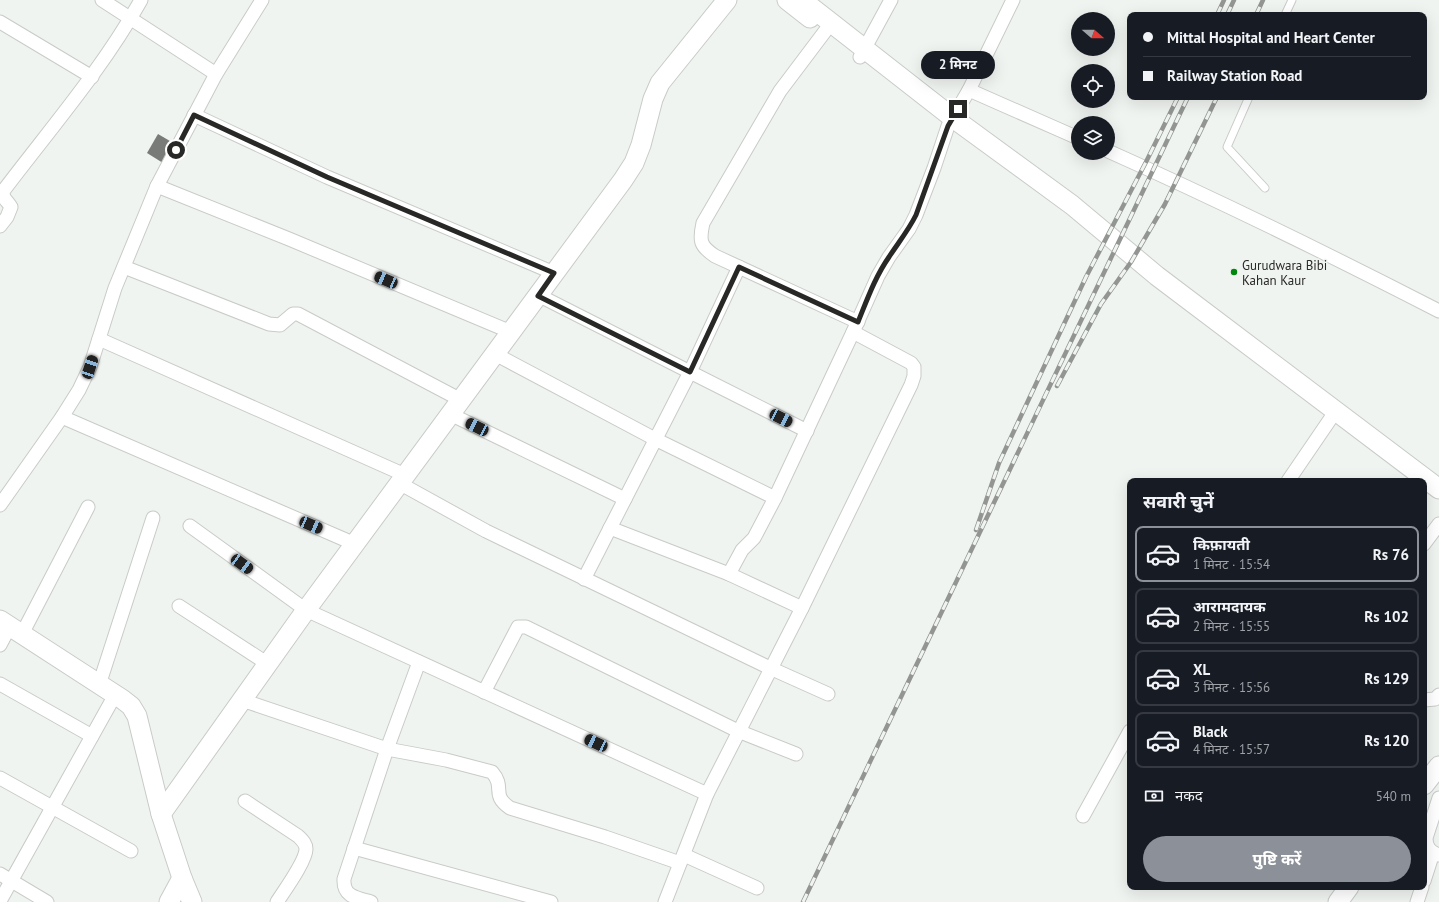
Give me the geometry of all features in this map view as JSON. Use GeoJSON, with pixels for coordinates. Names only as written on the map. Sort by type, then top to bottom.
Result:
{"type":"FeatureCollection","features":[{"type":"Feature","properties":{"kind":"street"},"geometry":{"type":"LineString","coordinates":[[102,0],[216,74]]}},
{"type":"Feature","properties":{"kind":"street"},"geometry":{"type":"LineString","coordinates":[[0,226],[10,213],[11,207],[3,198],[2,194],[4,190],[92,76],[131,19],[141,0]]}},
{"type":"Feature","properties":{"kind":"street"},"geometry":{"type":"LineString","coordinates":[[0,504],[62,417],[79,390],[90,367],[115,288],[157,186],[216,74],[262,0]]}},
{"type":"Feature","properties":{"kind":"street"},"geometry":{"type":"LineString","coordinates":[[161,814],[306,610],[623,180],[634,163],[641,145],[653,99],[660,83],[727,0]]}},
{"type":"Feature","properties":{"kind":"street"},"geometry":{"type":"LineString","coordinates":[[787,0],[826,30],[862,53]]}},
{"type":"Feature","properties":{"kind":"street"},"geometry":{"type":"LineString","coordinates":[[802,0],[862,53],[1116,249],[1156,286],[1331,418],[1414,478]]}},
{"type":"Feature","properties":{"kind":"street"},"geometry":{"type":"LineString","coordinates":[[862,53],[891,0]]}},
{"type":"Feature","properties":{"kind":"street"},"geometry":{"type":"LineString","coordinates":[[729,574],[742,550],[754,538],[775,498],[878,276],[889,257],[909,229],[916,215],[950,122],[969,90],[1012,0]]}},
{"type":"Feature","properties":{"kind":"street"},"geometry":{"type":"LineString","coordinates":[[1,24],[92,76]]}},
{"type":"Feature","properties":{"kind":"street"},"geometry":{"type":"LineString","coordinates":[[665,902],[707,794],[770,668],[802,608],[911,385],[914,376],[914,367],[910,363],[855,327],[716,256],[705,249],[701,242],[700,235],[703,223],[780,91],[826,30]]}},
{"type":"Feature","properties":{"kind":"street"},"geometry":{"type":"LineString","coordinates":[[969,90],[1071,135]]}},
{"type":"Feature","properties":{"kind":"street"},"geometry":{"type":"LineString","coordinates":[[194,115],[327,177],[554,273]]}},
{"type":"Feature","properties":{"kind":"street"},"geometry":{"type":"LineString","coordinates":[[950,122],[1072,205],[1157,276],[1424,478]]}},
{"type":"Feature","properties":{"kind":"street"},"geometry":{"type":"LineString","coordinates":[[1115,154],[1195,190],[1439,311]]}},
{"type":"Feature","properties":{"kind":"street"},"geometry":{"type":"LineString","coordinates":[[157,186],[289,239],[511,332]]}},
{"type":"Feature","properties":{"kind":"street"},"geometry":{"type":"LineString","coordinates":[[124,267],[269,324],[280,325],[293,314],[298,314],[456,407],[625,499]]}},
{"type":"Feature","properties":{"kind":"street"},"geometry":{"type":"LineString","coordinates":[[584,579],[690,372],[739,267]]}},
{"type":"Feature","properties":{"kind":"street"},"geometry":{"type":"LineString","coordinates":[[538,296],[807,431]]}},
{"type":"Feature","properties":{"kind":"street"},"geometry":{"type":"LineString","coordinates":[[99,339],[402,479],[486,531],[770,668],[828,694]]}},
{"type":"Feature","properties":{"kind":"street"},"geometry":{"type":"LineString","coordinates":[[495,354],[655,439],[775,498]]}},
{"type":"Feature","properties":{"kind":"street"},"geometry":{"type":"LineString","coordinates":[[62,417],[355,544]]}},
{"type":"Feature","properties":{"kind":"street"},"geometry":{"type":"LineString","coordinates":[[1290,478],[1331,418]]}},
{"type":"Feature","properties":{"kind":"street"},"geometry":{"type":"LineString","coordinates":[[1427,480],[1439,489]]}},
{"type":"Feature","properties":{"kind":"street"},"geometry":{"type":"LineString","coordinates":[[1427,489],[1439,499]]}},
{"type":"Feature","properties":{"kind":"street"},"geometry":{"type":"LineString","coordinates":[[0,645],[88,507]]}},
{"type":"Feature","properties":{"kind":"street"},"geometry":{"type":"LineString","coordinates":[[0,901],[92,736],[107,690],[153,518]]}},
{"type":"Feature","properties":{"kind":"street"},"geometry":{"type":"LineString","coordinates":[[1427,540],[1439,524]]}},
{"type":"Feature","properties":{"kind":"street"},"geometry":{"type":"LineString","coordinates":[[190,526],[306,610],[707,794]]}},
{"type":"Feature","properties":{"kind":"street"},"geometry":{"type":"LineString","coordinates":[[610,528],[729,574],[802,608]]}},
{"type":"Feature","properties":{"kind":"street"},"geometry":{"type":"LineString","coordinates":[[179,606],[268,664]]}},
{"type":"Feature","properties":{"kind":"street"},"geometry":{"type":"LineString","coordinates":[[484,692],[515,630],[521,626],[526,627],[738,731],[796,754]]}},
{"type":"Feature","properties":{"kind":"street"},"geometry":{"type":"LineString","coordinates":[[11,627],[131,706],[137,716],[161,814],[182,878],[192,902]]}},
{"type":"Feature","properties":{"kind":"street"},"geometry":{"type":"LineString","coordinates":[[371,902],[354,898],[344,887],[344,879],[387,749],[419,662]]}},
{"type":"Feature","properties":{"kind":"street"},"geometry":{"type":"LineString","coordinates":[[0,684],[92,736]]}},
{"type":"Feature","properties":{"kind":"street"},"geometry":{"type":"LineString","coordinates":[[1427,700],[1435,699],[1439,695]]}},
{"type":"Feature","properties":{"kind":"street"},"geometry":{"type":"LineString","coordinates":[[242,700],[387,749],[446,760],[492,772],[497,778],[499,784],[498,796],[502,802],[510,808],[682,859],[757,888]]}},
{"type":"Feature","properties":{"kind":"street"},"geometry":{"type":"LineString","coordinates":[[1083,816],[1127,736]]}},
{"type":"Feature","properties":{"kind":"street"},"geometry":{"type":"LineString","coordinates":[[1427,781],[1439,766]]}},
{"type":"Feature","properties":{"kind":"street"},"geometry":{"type":"LineString","coordinates":[[0,778],[131,851]]}},
{"type":"Feature","properties":{"kind":"street"},"geometry":{"type":"LineString","coordinates":[[1427,835],[1439,798]]}},
{"type":"Feature","properties":{"kind":"street"},"geometry":{"type":"LineString","coordinates":[[245,801],[298,836],[304,842],[306,849],[304,858],[277,902]]}},
{"type":"Feature","properties":{"kind":"street"},"geometry":{"type":"LineString","coordinates":[[1427,846],[1436,854],[1427,874]]}},
{"type":"Feature","properties":{"kind":"street"},"geometry":{"type":"LineString","coordinates":[[354,848],[551,902]]}},
{"type":"Feature","properties":{"kind":"street"},"geometry":{"type":"LineString","coordinates":[[0,874],[48,902]]}},
{"type":"Feature","properties":{"kind":"street"},"geometry":{"type":"LineString","coordinates":[[169,902],[182,878]]}},
{"type":"Feature","properties":{"kind":"street"},"geometry":{"type":"LineString","coordinates":[[1338,902],[1347,890]]}},
{"type":"Feature","properties":{"kind":"street"},"geometry":{"type":"LineString","coordinates":[[1417,902],[1421,890]]}},
{"type":"Feature","properties":{"kind":"lane"},"geometry":{"type":"LineString","coordinates":[[1286,12],[1292,0]]}},
{"type":"Feature","properties":{"kind":"lane"},"geometry":{"type":"LineString","coordinates":[[1248,100],[1227,147],[1265,188]]}},
{"type":"Feature","properties":{"kind":"building"},"geometry":{"type":"Polygon","coordinates":[[[158,134],[175,144],[163,163],[147,153],[158,134]]]}},
{"type":"Feature","properties":{"kind":"railway"},"geometry":{"type":"LineString","coordinates":[[1218,12],[1224,0]]}},
{"type":"Feature","properties":{"kind":"railway"},"geometry":{"type":"LineString","coordinates":[[1228,12],[1234,0]]}},
{"type":"Feature","properties":{"kind":"railway"},"geometry":{"type":"LineString","coordinates":[[1257,12],[1263,0]]}},
{"type":"Feature","properties":{"kind":"railway"},"geometry":{"type":"LineString","coordinates":[[976,530],[999,463],[1086,277],[1177,100]]}},
{"type":"Feature","properties":{"kind":"railway"},"geometry":{"type":"LineString","coordinates":[[803,902],[1187,100]]}},
{"type":"Feature","properties":{"kind":"railway"},"geometry":{"type":"LineString","coordinates":[[1057,386],[1101,304],[1131,262],[1165,204],[1216,100]]}},
{"type":"Feature","properties":{"kind":"place","name":"Gurudwara Bibi Kahan Kaur"},"geometry":{"type":"Point","coordinates":[1234,272]}},
{"type":"Feature","properties":{"kind":"route"},"geometry":{"type":"LineString","coordinates":[[176,150],[194,115],[327,177],[554,273],[538,296],[690,372],[739,267],[858,322],[878,276],[889,257],[909,229],[916,215],[948,126],[958,109]]}}]}
